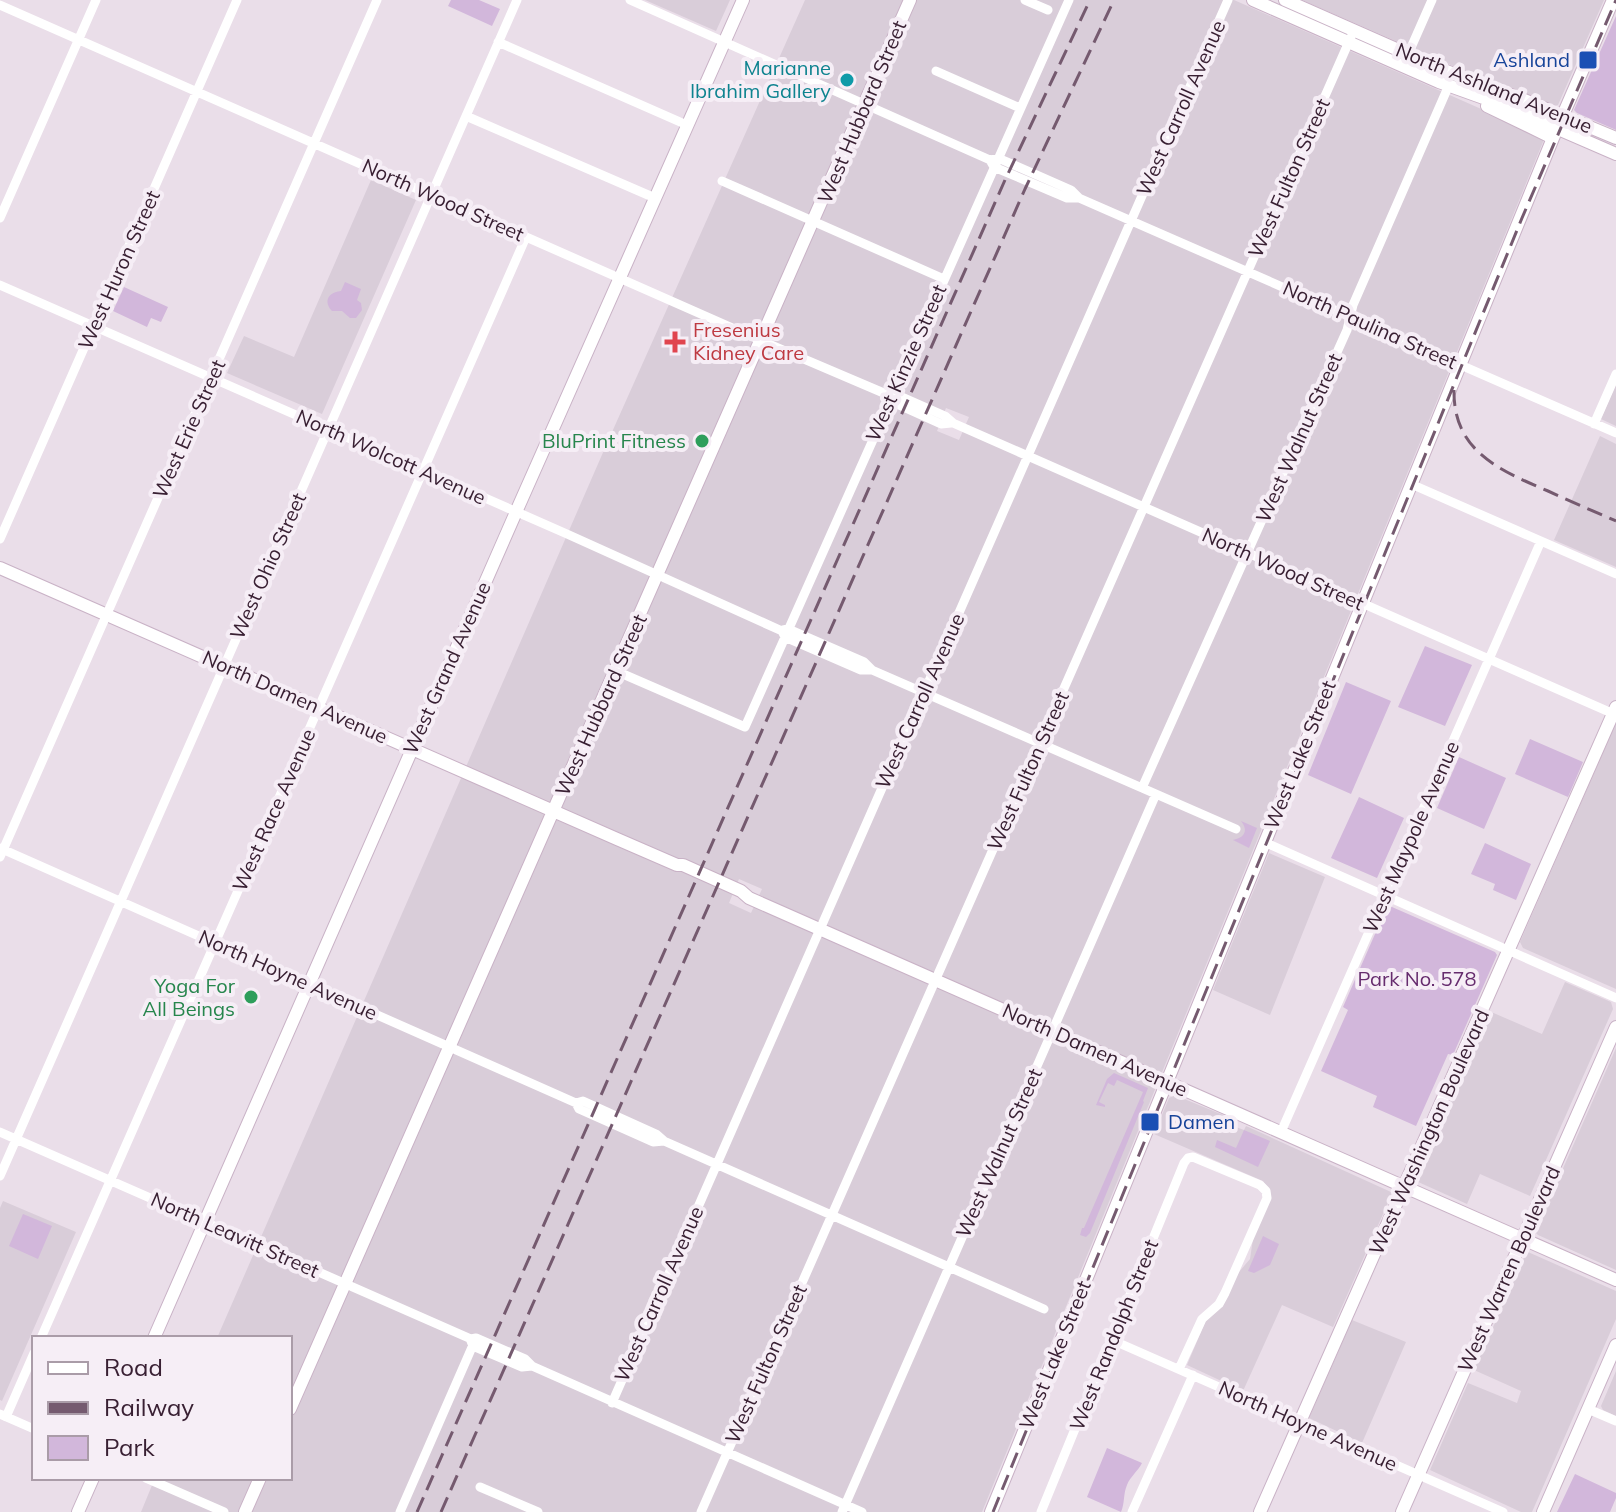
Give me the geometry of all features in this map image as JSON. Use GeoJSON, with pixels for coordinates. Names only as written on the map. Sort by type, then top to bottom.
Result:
{"type":"FeatureCollection","features":[{"type":"Feature","properties":{"kind":"main road","name":"West Grand Avenue"},"geometry":{"type":"LineString","coordinates":[[155,1336],[743,0]]}},
{"type":"Feature","properties":{"kind":"main road","name":"West Hubbard Street"},"geometry":{"type":"LineString","coordinates":[[292,1404],[910,0]]}},
{"type":"Feature","properties":{"kind":"main road","name":"North Ashland Avenue"},"geometry":{"type":"LineString","coordinates":[[1253,0],[1292,5],[1405,60],[1499,113],[1616,138]]}},
{"type":"Feature","properties":{"kind":"main road","name":"West Lake Street"},"geometry":{"type":"LineString","coordinates":[[991,1512],[1558,126],[1613,0]]}},
{"type":"Feature","properties":{"kind":"main road","name":"North Ashland Avenue"},"geometry":{"type":"LineString","coordinates":[[1405,60],[1446,71],[1616,154]]}},
{"type":"Feature","properties":{"kind":"main road","name":"North Ashland Avenue"},"geometry":{"type":"LineString","coordinates":[[1558,126],[1616,145]]}},
{"type":"Feature","properties":{"kind":"main road","name":"North Damen Avenue"},"geometry":{"type":"LineString","coordinates":[[0,568],[683,865],[741,891],[749,898],[1616,1280]]}},
{"type":"Feature","properties":{"kind":"main road","name":"West Washington Boulevard"},"geometry":{"type":"LineString","coordinates":[[1260,1512],[1615,712]]}},
{"type":"Feature","properties":{"kind":"main road","name":"West Warren Boulevard"},"geometry":{"type":"LineString","coordinates":[[1402,1512],[1616,1027]]}},
{"type":"Feature","properties":{"kind":"main road"},"geometry":{"type":"LineString","coordinates":[[1543,1512],[1616,1345]]}},
{"type":"Feature","properties":{"kind":"main road"},"geometry":{"type":"LineString","coordinates":[[78,1512],[92,1480]]}},
{"type":"Feature","properties":{"kind":"main road"},"geometry":{"type":"LineString","coordinates":[[245,1512],[259,1480]]}},
{"type":"Feature","properties":{"kind":"street"},"geometry":{"type":"LineString","coordinates":[[0,218],[96,0]]}},
{"type":"Feature","properties":{"kind":"street","name":"West Huron Street"},"geometry":{"type":"LineString","coordinates":[[0,539],[237,0]]}},
{"type":"Feature","properties":{"kind":"street","name":"West Erie Street"},"geometry":{"type":"LineString","coordinates":[[1,852],[377,0]]}},
{"type":"Feature","properties":{"kind":"street","name":"West Ohio Street"},"geometry":{"type":"LineString","coordinates":[[0,1176],[517,0]]}},
{"type":"Feature","properties":{"kind":"street","name":"North Paulina Street"},"geometry":{"type":"LineString","coordinates":[[630,0],[994,161],[1067,198],[1079,198],[1616,433]]}},
{"type":"Feature","properties":{"kind":"street"},"geometry":{"type":"LineString","coordinates":[[1025,0],[1048,10]]}},
{"type":"Feature","properties":{"kind":"street","name":"West Kinzie Street"},"geometry":{"type":"LineString","coordinates":[[616,671],[745,727],[994,161],[1069,0]]}},
{"type":"Feature","properties":{"kind":"street","name":"West Carroll Avenue"},"geometry":{"type":"LineString","coordinates":[[612,1403],[1228,0]]}},
{"type":"Feature","properties":{"kind":"street"},"geometry":{"type":"LineString","coordinates":[[1405,60],[1432,0]]}},
{"type":"Feature","properties":{"kind":"street","name":"North Wood Street"},"geometry":{"type":"LineString","coordinates":[[0,5],[890,396],[941,424],[951,423],[1615,712]]}},
{"type":"Feature","properties":{"kind":"street","name":"West Fulton Street"},"geometry":{"type":"LineString","coordinates":[[701,1512],[1352,36]]}},
{"type":"Feature","properties":{"kind":"street"},"geometry":{"type":"LineString","coordinates":[[498,42],[687,125]]}},
{"type":"Feature","properties":{"kind":"street"},"geometry":{"type":"LineString","coordinates":[[936,71],[1020,108]]}},
{"type":"Feature","properties":{"kind":"street","name":"West Walnut Street"},"geometry":{"type":"LineString","coordinates":[[1142,788],[1341,345],[1353,305],[1451,86]]}},
{"type":"Feature","properties":{"kind":"street"},"geometry":{"type":"LineString","coordinates":[[466,116],[655,198]]}},
{"type":"Feature","properties":{"kind":"street"},"geometry":{"type":"LineString","coordinates":[[722,181],[944,279]]}},
{"type":"Feature","properties":{"kind":"street","name":"West Race Avenue"},"geometry":{"type":"LineString","coordinates":[[42,1336],[526,237]]}},
{"type":"Feature","properties":{"kind":"street","name":"North Wolcott Avenue"},"geometry":{"type":"LineString","coordinates":[[0,285],[785,632],[864,662],[872,670],[1236,829]]}},
{"type":"Feature","properties":{"kind":"street"},"geometry":{"type":"LineString","coordinates":[[1594,424],[1616,374]]}},
{"type":"Feature","properties":{"kind":"street"},"geometry":{"type":"LineString","coordinates":[[1411,484],[1616,574]]}},
{"type":"Feature","properties":{"kind":"street","name":"West Maypole Avenue"},"geometry":{"type":"LineString","coordinates":[[1281,1132],[1541,541]]}},
{"type":"Feature","properties":{"kind":"street","name":"West Walnut Street"},"geometry":{"type":"LineString","coordinates":[[844,1508],[1156,794]]}},
{"type":"Feature","properties":{"kind":"street"},"geometry":{"type":"LineString","coordinates":[[1264,842],[1616,998]]}},
{"type":"Feature","properties":{"kind":"street","name":"North Hoyne Avenue"},"geometry":{"type":"LineString","coordinates":[[1,852],[309,984],[576,1103],[579,1109],[653,1142],[664,1141],[1044,1309]]}},
{"type":"Feature","properties":{"kind":"street","name":"North Leavitt Street"},"geometry":{"type":"LineString","coordinates":[[0,1132],[473,1341],[525,1359],[532,1366],[612,1403],[844,1508],[862,1512]]}},
{"type":"Feature","properties":{"kind":"street","name":"West Randolph Street"},"geometry":{"type":"LineString","coordinates":[[1041,1512],[1184,1163],[1193,1157],[1260,1185],[1266,1191],[1267,1198],[1225,1293],[1219,1304],[1202,1319],[1179,1369]]}},
{"type":"Feature","properties":{"kind":"street","name":"North Hoyne Avenue"},"geometry":{"type":"LineString","coordinates":[[1112,1340],[1503,1512]]}},
{"type":"Feature","properties":{"kind":"street"},"geometry":{"type":"LineString","coordinates":[[400,1512],[473,1341]]}},
{"type":"Feature","properties":{"kind":"street"},"geometry":{"type":"LineString","coordinates":[[32,1357],[3,1416],[32,1428]]}},
{"type":"Feature","properties":{"kind":"street"},"geometry":{"type":"LineString","coordinates":[[1132,1512],[1193,1375]]}},
{"type":"Feature","properties":{"kind":"street"},"geometry":{"type":"LineString","coordinates":[[1588,1409],[1616,1421]]}},
{"type":"Feature","properties":{"kind":"street"},"geometry":{"type":"LineString","coordinates":[[151,1480],[224,1512]]}},
{"type":"Feature","properties":{"kind":"street"},"geometry":{"type":"LineString","coordinates":[[480,1487],[538,1512]]}},
{"type":"Feature","properties":{"kind":"shaded area"},"geometry":{"type":"Polygon","coordinates":[[[645,0],[730,0],[716,31],[645,0]]]}},
{"type":"Feature","properties":{"kind":"shaded area"},"geometry":{"type":"Polygon","coordinates":[[[805,0],[1234,0],[1545,137],[982,1512],[141,1512],[154,1480],[292,1480],[292,1336],[218,1336],[608,441],[805,0]],[[946,408],[937,431],[959,440],[969,417],[946,408]],[[739,879],[729,903],[751,913],[762,889],[739,879]]]}},
{"type":"Feature","properties":{"kind":"shaded area"},"geometry":{"type":"Polygon","coordinates":[[[1302,0],[1604,0],[1555,106],[1501,87],[1302,0]]]}},
{"type":"Feature","properties":{"kind":"shaded area"},"geometry":{"type":"Polygon","coordinates":[[[371,180],[416,200],[322,414],[227,373],[244,336],[294,357],[371,180]]]}},
{"type":"Feature","properties":{"kind":"shaded area"},"geometry":{"type":"Polygon","coordinates":[[[1616,384],[1616,426],[1601,419],[1616,384]]]}},
{"type":"Feature","properties":{"kind":"shaded area"},"geometry":{"type":"Polygon","coordinates":[[[1600,436],[1616,444],[1616,567],[1554,540],[1600,436]]]}},
{"type":"Feature","properties":{"kind":"shaded area"},"geometry":{"type":"Polygon","coordinates":[[[1616,722],[1616,989],[1523,948],[1520,942],[1616,722]]]}},
{"type":"Feature","properties":{"kind":"shaded area"},"geometry":{"type":"Polygon","coordinates":[[[1269,853],[1325,877],[1270,1015],[1213,990],[1269,853]]]}},
{"type":"Feature","properties":{"kind":"shaded area"},"geometry":{"type":"Polygon","coordinates":[[[1565,982],[1611,1002],[1613,1009],[1530,1196],[1480,1174],[1467,1204],[1416,1181],[1489,1011],[1542,1034],[1565,982]]]}},
{"type":"Feature","properties":{"kind":"shaded area"},"geometry":{"type":"Polygon","coordinates":[[[1616,1048],[1616,1270],[1535,1232],[1616,1048]]]}},
{"type":"Feature","properties":{"kind":"shaded area"},"geometry":{"type":"Polygon","coordinates":[[[1173,1096],[1228,1117],[1226,1122],[1236,1127],[1244,1130],[1246,1126],[1391,1192],[1333,1327],[1282,1305],[1243,1391],[1187,1365],[1206,1320],[1250,1259],[1253,1239],[1270,1191],[1263,1181],[1154,1134],[1169,1098],[1173,1096]]]}},
{"type":"Feature","properties":{"kind":"shaded area"},"geometry":{"type":"Polygon","coordinates":[[[3,1201],[76,1232],[2,1401],[0,1208],[3,1201]]]}},
{"type":"Feature","properties":{"kind":"shaded area"},"geometry":{"type":"Polygon","coordinates":[[[1528,1252],[1616,1291],[1616,1319],[1532,1512],[1521,1512],[1430,1470],[1468,1383],[1517,1403],[1521,1391],[1474,1370],[1528,1252]]]}},
{"type":"Feature","properties":{"kind":"shaded area"},"geometry":{"type":"Polygon","coordinates":[[[1352,1320],[1406,1342],[1362,1443],[1309,1418],[1352,1320]]]}},
{"type":"Feature","properties":{"kind":"shaded area"},"geometry":{"type":"Polygon","coordinates":[[[1616,1371],[1616,1416],[1601,1406],[1616,1371]]]}},
{"type":"Feature","properties":{"kind":"green space"},"geometry":{"type":"Polygon","coordinates":[[[451,0],[479,0],[500,9],[492,26],[448,6],[451,0]]]}},
{"type":"Feature","properties":{"kind":"green space"},"geometry":{"type":"Polygon","coordinates":[[[1616,16],[1616,130],[1574,110],[1616,16]]]}},
{"type":"Feature","properties":{"kind":"green space"},"geometry":{"type":"Polygon","coordinates":[[[345,282],[361,289],[357,300],[362,310],[356,318],[350,318],[342,311],[332,311],[327,301],[330,295],[341,291],[345,282]]]}},
{"type":"Feature","properties":{"kind":"green space"},"geometry":{"type":"Polygon","coordinates":[[[124,287],[168,307],[161,322],[151,318],[147,327],[113,311],[124,287]]]}},
{"type":"Feature","properties":{"kind":"green space"},"geometry":{"type":"Polygon","coordinates":[[[1425,646],[1472,665],[1445,726],[1398,707],[1425,646]]]}},
{"type":"Feature","properties":{"kind":"green space"},"geometry":{"type":"Polygon","coordinates":[[[1346,682],[1391,701],[1351,794],[1308,775],[1346,682]]]}},
{"type":"Feature","properties":{"kind":"green space"},"geometry":{"type":"Polygon","coordinates":[[[1530,739],[1583,762],[1568,797],[1515,774],[1530,739]]]}},
{"type":"Feature","properties":{"kind":"green space"},"geometry":{"type":"Polygon","coordinates":[[[1459,757],[1506,778],[1484,829],[1437,808],[1459,757]]]}},
{"type":"Feature","properties":{"kind":"green space"},"geometry":{"type":"Polygon","coordinates":[[[1359,797],[1404,818],[1377,878],[1331,858],[1359,797]]]}},
{"type":"Feature","properties":{"kind":"green space"},"geometry":{"type":"Polygon","coordinates":[[[1241,821],[1257,828],[1249,848],[1233,840],[1244,834],[1241,821]]]}},
{"type":"Feature","properties":{"kind":"green space"},"geometry":{"type":"Polygon","coordinates":[[[1485,843],[1531,864],[1516,900],[1493,890],[1495,884],[1471,874],[1485,843]]]}},
{"type":"Feature","properties":{"kind":"green space","name":"Park No. 578"},"geometry":{"type":"Polygon","coordinates":[[[1392,907],[1497,955],[1453,1055],[1448,1054],[1416,1126],[1373,1107],[1377,1096],[1321,1071],[1348,1010],[1343,1007],[1386,909],[1392,907]]]}},
{"type":"Feature","properties":{"kind":"green space"},"geometry":{"type":"Polygon","coordinates":[[[1114,1073],[1148,1088],[1086,1237],[1080,1235],[1082,1228],[1143,1092],[1117,1080],[1114,1086],[1108,1083],[1099,1102],[1105,1107],[1096,1105],[1107,1079],[1114,1073]]]}},
{"type":"Feature","properties":{"kind":"green space"},"geometry":{"type":"Polygon","coordinates":[[[1244,1130],[1270,1141],[1258,1167],[1215,1147],[1217,1140],[1236,1148],[1244,1130]]]}},
{"type":"Feature","properties":{"kind":"green space"},"geometry":{"type":"Polygon","coordinates":[[[23,1214],[52,1226],[38,1259],[9,1246],[23,1214]]]}},
{"type":"Feature","properties":{"kind":"green space"},"geometry":{"type":"Polygon","coordinates":[[[1263,1236],[1279,1244],[1270,1265],[1254,1273],[1248,1271],[1263,1236]]]}},
{"type":"Feature","properties":{"kind":"green space"},"geometry":{"type":"Polygon","coordinates":[[[1107,1448],[1142,1463],[1127,1485],[1121,1512],[1087,1497],[1107,1448]]]}},
{"type":"Feature","properties":{"kind":"green space"},"geometry":{"type":"Polygon","coordinates":[[[1575,1474],[1616,1493],[1610,1512],[1557,1512],[1575,1474]]]}},
{"type":"Feature","properties":{"kind":"railway"},"geometry":{"type":"LineString","coordinates":[[417,1512],[1005,180],[1090,0]]}},
{"type":"Feature","properties":{"kind":"railway"},"geometry":{"type":"LineString","coordinates":[[441,1512],[1025,189],[1114,0]]}},
{"type":"Feature","properties":{"kind":"railway"},"geometry":{"type":"LineString","coordinates":[[993,1512],[1522,218],[1616,0]]}},
{"type":"Feature","properties":{"kind":"railway"},"geometry":{"type":"LineString","coordinates":[[1454,390],[1461,429],[1482,456],[1512,475],[1616,521]]}},
{"type":"Feature","properties":{"kind":"place","name":"Ashland"},"geometry":{"type":"Point","coordinates":[1588,60]}},
{"type":"Feature","properties":{"kind":"place","name":"Marianne Ibrahim Gallery"},"geometry":{"type":"Point","coordinates":[847,80]}},
{"type":"Feature","properties":{"kind":"place","name":"Fresenius Kidney Care"},"geometry":{"type":"Point","coordinates":[675,342]}},
{"type":"Feature","properties":{"kind":"place","name":"BluPrint Fitness"},"geometry":{"type":"Point","coordinates":[702,441]}},
{"type":"Feature","properties":{"kind":"place","name":"Yoga For All Beings"},"geometry":{"type":"Point","coordinates":[251,997]}},
{"type":"Feature","properties":{"kind":"place","name":"Damen"},"geometry":{"type":"Point","coordinates":[1150,1122]}}]}
